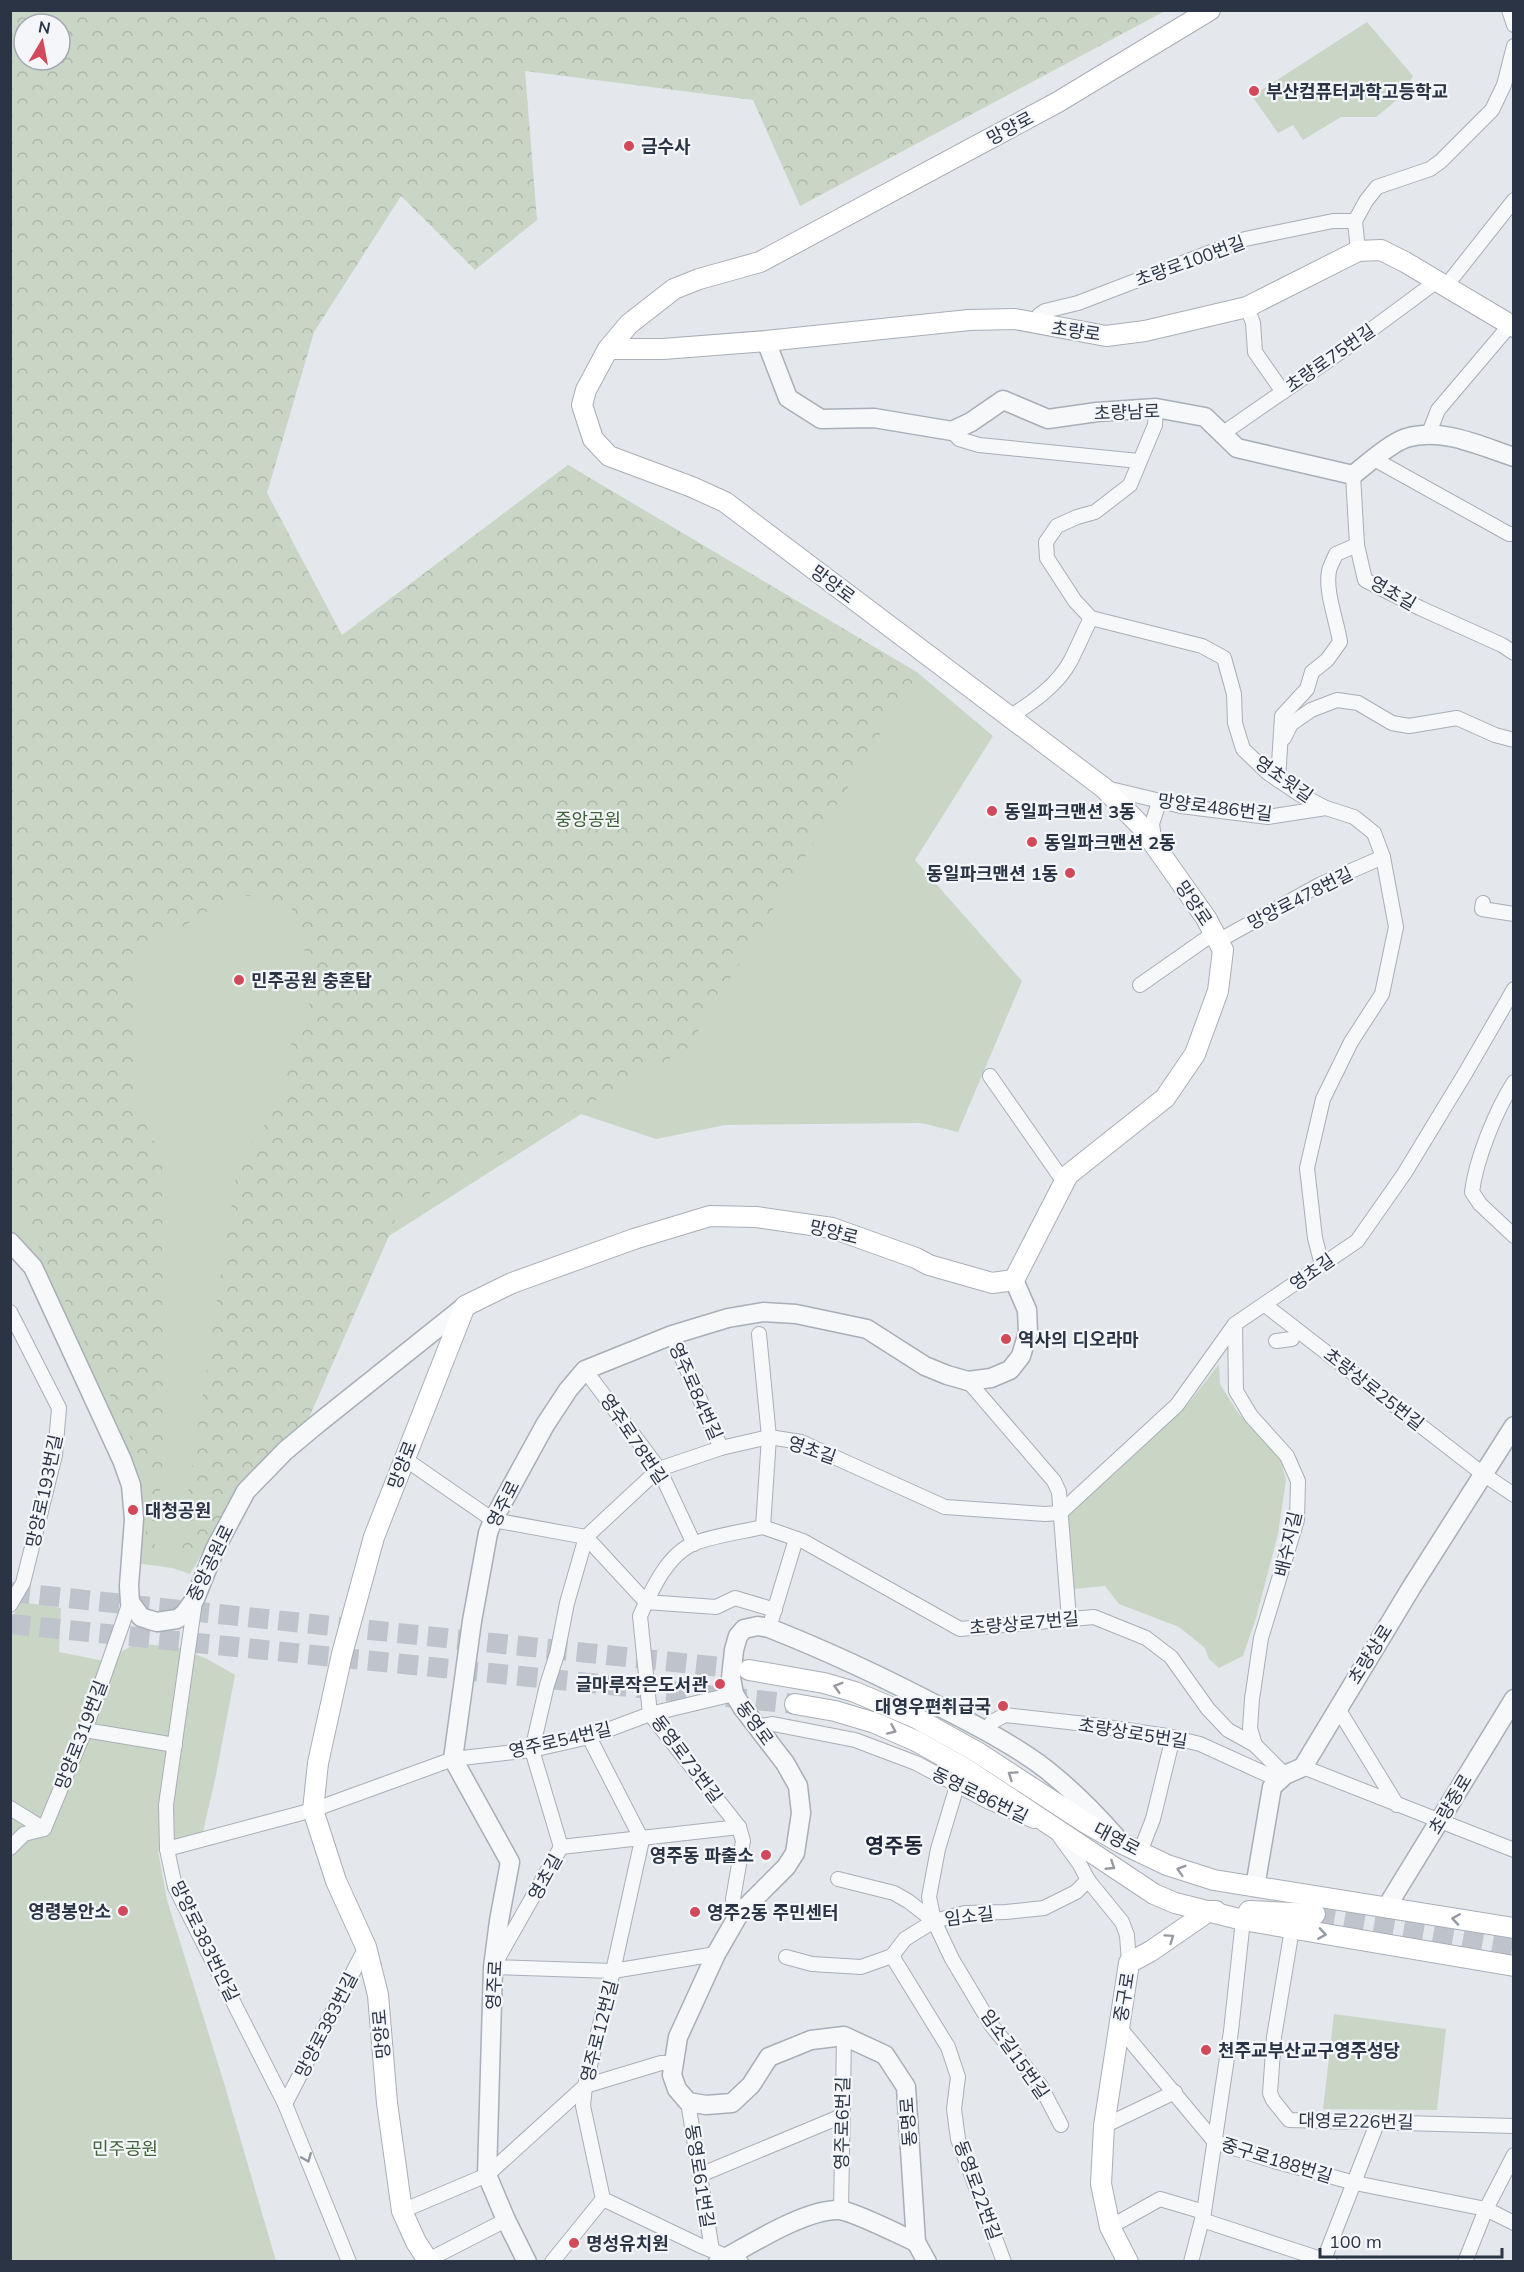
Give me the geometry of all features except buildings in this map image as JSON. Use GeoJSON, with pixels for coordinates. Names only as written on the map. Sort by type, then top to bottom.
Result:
{"type":"FeatureCollection","features":[{"type":"Feature","properties":{"kind":"main road","name":"망양로"},"geometry":{"type":"LineString","coordinates":[[429,2261],[416,2242],[402,2211],[387,2103],[378,1995],[366,1947],[336,1881],[313,1810],[318,1763],[342,1654],[374,1538],[465,1306],[512,1283],[633,1239],[710,1216],[756,1217],[832,1228],[950,1271],[992,1283],[1014,1280],[1064,1182],[1074,1170],[1165,1098],[1195,1054],[1218,991],[1223,950],[1206,918],[1141,826],[1104,788],[725,502],[609,456],[593,439],[582,405],[586,390],[608,349],[629,324],[674,289],[699,279],[760,262],[1058,102],[1209,10]]}},
{"type":"Feature","properties":{"kind":"main road"},"geometry":{"type":"LineString","coordinates":[[1358,251],[1381,250],[1512,326]]}},
{"type":"Feature","properties":{"kind":"main road","name":"초량로"},"geometry":{"type":"LineString","coordinates":[[608,349],[663,349],[766,341],[969,320],[1015,319],[1106,336],[1145,331],[1247,307],[1358,251]]}},
{"type":"Feature","properties":{"kind":"main road","name":"대영로"},"geometry":{"type":"LineString","coordinates":[[749,1670],[824,1683],[855,1692],[906,1714],[1065,1798],[1121,1843],[1167,1865],[1214,1880],[1514,1928]]}},
{"type":"Feature","properties":{"kind":"main road","name":"대영로"},"geometry":{"type":"LineString","coordinates":[[795,1704],[835,1711],[875,1723],[916,1741],[966,1769],[1154,1894],[1175,1903],[1243,1920],[1292,1929],[1514,1965]]}},
{"type":"Feature","properties":{"kind":"main road"},"geometry":{"type":"LineString","coordinates":[[1209,1911],[1244,1910],[1315,1914],[1214,1880]]}},
{"type":"Feature","properties":{"kind":"main road","name":"중구로"},"geometry":{"type":"LineString","coordinates":[[1128,2262],[1110,2227],[1101,2184],[1104,2126],[1129,1963],[1151,1951],[1209,1911]]}},
{"type":"Feature","properties":{"kind":"street"},"geometry":{"type":"LineString","coordinates":[[1509,10],[1514,25]]}},
{"type":"Feature","properties":{"kind":"street"},"geometry":{"type":"LineString","coordinates":[[1358,251],[1355,221],[1377,187],[1430,170],[1491,110],[1504,85],[1514,46]]}},
{"type":"Feature","properties":{"kind":"street","name":"초량로75번길"},"geometry":{"type":"LineString","coordinates":[[1222,434],[1442,284],[1514,200]]}},
{"type":"Feature","properties":{"kind":"street","name":"초량로100번길"},"geometry":{"type":"LineString","coordinates":[[1038,325],[1039,315],[1045,311],[1078,303],[1245,239],[1333,221],[1355,221]]}},
{"type":"Feature","properties":{"kind":"street"},"geometry":{"type":"LineString","coordinates":[[1247,307],[1253,323],[1255,352],[1283,392]]}},
{"type":"Feature","properties":{"kind":"street"},"geometry":{"type":"LineString","coordinates":[[1430,433],[1438,410],[1512,326]]}},
{"type":"Feature","properties":{"kind":"street"},"geometry":{"type":"LineString","coordinates":[[766,341],[788,398],[821,419],[874,418],[952,431],[959,439],[979,445],[1139,461]]}},
{"type":"Feature","properties":{"kind":"street","name":"초량남로"},"geometry":{"type":"LineString","coordinates":[[952,431],[971,422],[1003,400],[1048,419],[1097,412],[1156,408],[1205,417],[1237,448],[1353,475]]}},
{"type":"Feature","properties":{"kind":"street"},"geometry":{"type":"LineString","coordinates":[[1009,717],[1031,703],[1053,684],[1070,662],[1092,618],[1075,602],[1047,558],[1046,543],[1057,526],[1095,512],[1117,497],[1130,484],[1155,425],[1156,408]]}},
{"type":"Feature","properties":{"kind":"street"},"geometry":{"type":"LineString","coordinates":[[1353,475],[1404,439],[1430,433],[1460,439],[1514,457]]}},
{"type":"Feature","properties":{"kind":"street"},"geometry":{"type":"LineString","coordinates":[[1374,459],[1509,534],[1514,534]]}},
{"type":"Feature","properties":{"kind":"street","name":"영초길"},"geometry":{"type":"LineString","coordinates":[[1353,475],[1356,545],[1365,580],[1502,645],[1514,653]]}},
{"type":"Feature","properties":{"kind":"street"},"geometry":{"type":"LineString","coordinates":[[1278,780],[1282,716],[1307,689],[1312,672],[1327,660],[1340,642],[1338,623],[1331,599],[1329,572],[1336,554],[1356,545]]}},
{"type":"Feature","properties":{"kind":"street","name":"영초윗길"},"geometry":{"type":"LineString","coordinates":[[1092,618],[1202,646],[1224,658],[1234,694],[1235,723],[1243,748],[1278,780],[1326,808],[1354,817],[1374,833],[1383,857],[1396,927],[1382,994],[1351,1042],[1323,1099],[1307,1168],[1315,1238],[1322,1265]]}},
{"type":"Feature","properties":{"kind":"street"},"geometry":{"type":"LineString","coordinates":[[1282,742],[1291,724],[1311,710],[1337,700],[1358,703],[1392,723],[1409,726],[1457,718],[1495,735],[1514,740]]}},
{"type":"Feature","properties":{"kind":"street","name":"망양로486번길"},"geometry":{"type":"LineString","coordinates":[[1104,788],[1159,802],[1268,817],[1326,808]]}},
{"type":"Feature","properties":{"kind":"street"},"geometry":{"type":"LineString","coordinates":[[1155,846],[1152,824],[1159,802]]}},
{"type":"Feature","properties":{"kind":"street","name":"망양로478번길"},"geometry":{"type":"LineString","coordinates":[[1140,985],[1216,937],[1322,884],[1383,857]]}},
{"type":"Feature","properties":{"kind":"street"},"geometry":{"type":"LineString","coordinates":[[1483,903],[1482,909],[1514,914]]}},
{"type":"Feature","properties":{"kind":"street","name":"영초길"},"geometry":{"type":"LineString","coordinates":[[493,1967],[561,1847],[532,1750],[547,1685],[558,1654],[567,1603],[586,1537],[659,1468],[721,1448],[769,1437],[801,1442],[945,1506],[1045,1514],[1060,1513],[1177,1404],[1235,1324],[1357,1241],[1404,1174],[1514,989]]}},
{"type":"Feature","properties":{"kind":"street"},"geometry":{"type":"LineString","coordinates":[[990,1076],[1064,1182]]}},
{"type":"Feature","properties":{"kind":"street"},"geometry":{"type":"LineString","coordinates":[[1514,1082],[1504,1097],[1474,1173],[1472,1192],[1480,1204],[1514,1236]]}},
{"type":"Feature","properties":{"kind":"street"},"geometry":{"type":"LineString","coordinates":[[10,1242],[33,1267],[122,1460],[130,1485],[134,1519],[130,1602]]}},
{"type":"Feature","properties":{"kind":"street","name":"영주로"},"geometry":{"type":"LineString","coordinates":[[526,2262],[487,2175],[493,1967],[510,1862],[453,1759],[472,1621],[488,1533],[493,1520],[545,1425],[568,1390],[585,1370],[672,1335],[728,1318],[763,1312],[796,1314],[867,1329],[925,1366],[947,1375],[968,1381],[991,1378],[1010,1370],[1021,1356],[1028,1332],[1027,1310],[1014,1280]]}},
{"type":"Feature","properties":{"kind":"street","name":"초량상로25번길"},"geometry":{"type":"LineString","coordinates":[[1265,1305],[1483,1474],[1514,1495]]}},
{"type":"Feature","properties":{"kind":"street","name":"중앙공원로"},"geometry":{"type":"LineString","coordinates":[[130,1602],[141,1617],[157,1622],[168,1621],[184,1614],[195,1599],[215,1550],[246,1491],[285,1451],[465,1306]]}},
{"type":"Feature","properties":{"kind":"street","name":"망양로193번길"},"geometry":{"type":"LineString","coordinates":[[10,1312],[59,1408],[52,1466],[22,1583],[10,1605]]}},
{"type":"Feature","properties":{"kind":"street","name":"배수지길"},"geometry":{"type":"LineString","coordinates":[[1235,1324],[1236,1391],[1251,1416],[1287,1456],[1298,1481],[1297,1520],[1261,1638],[1250,1728],[1255,1745]]}},
{"type":"Feature","properties":{"kind":"street"},"geometry":{"type":"LineString","coordinates":[[759,1334],[769,1437],[763,1527]]}},
{"type":"Feature","properties":{"kind":"street","name":"영주로84번길"},"geometry":{"type":"LineString","coordinates":[[672,1335],[721,1448]]}},
{"type":"Feature","properties":{"kind":"street"},"geometry":{"type":"LineString","coordinates":[[1276,1341],[1292,1339]]}},
{"type":"Feature","properties":{"kind":"street","name":"영주로78번길"},"geometry":{"type":"LineString","coordinates":[[585,1370],[659,1468],[694,1544]]}},
{"type":"Feature","properties":{"kind":"street"},"geometry":{"type":"LineString","coordinates":[[968,1381],[1054,1481],[1059,1492],[1069,1619]]}},
{"type":"Feature","properties":{"kind":"street","name":"초량상로"},"geometry":{"type":"LineString","coordinates":[[1303,1767],[1337,1707],[1514,1426]]}},
{"type":"Feature","properties":{"kind":"street"},"geometry":{"type":"LineString","coordinates":[[405,1458],[493,1520],[586,1537],[646,1602],[716,1607],[735,1598],[775,1610]]}},
{"type":"Feature","properties":{"kind":"street","name":"초량상로7번길"},"geometry":{"type":"LineString","coordinates":[[763,1527],[796,1539],[960,1629],[1094,1617],[1146,1638],[1171,1657],[1208,1709],[1228,1730],[1255,1745],[1282,1777]]}},
{"type":"Feature","properties":{"kind":"street","name":"동영로73번길"},"geometry":{"type":"LineString","coordinates":[[739,1827],[650,1714],[640,1616],[673,1558],[694,1544],[763,1527]]}},
{"type":"Feature","properties":{"kind":"street"},"geometry":{"type":"LineString","coordinates":[[796,1539],[770,1628],[870,1671],[986,1731],[1046,1770],[1065,1798]]}},
{"type":"Feature","properties":{"kind":"street","name":"망양로383번안길"},"geometry":{"type":"LineString","coordinates":[[195,1599],[166,1805],[167,1849],[176,1887],[285,2104],[349,2262]]}},
{"type":"Feature","properties":{"kind":"street","name":"망양로319번길"},"geometry":{"type":"LineString","coordinates":[[44,1829],[85,1730],[130,1602]]}},
{"type":"Feature","properties":{"kind":"street","name":"동영로"},"geometry":{"type":"LineString","coordinates":[[688,2102],[677,2089],[672,2074],[678,2037],[716,1954],[739,1914],[794,1857],[801,1813],[798,1786],[785,1763],[756,1727],[734,1694],[731,1678],[738,1636],[744,1629],[758,1626],[770,1628]]}},
{"type":"Feature","properties":{"kind":"street","name":"영주로54번길"},"geometry":{"type":"LineString","coordinates":[[313,1810],[453,1759],[532,1750],[589,1737],[650,1714],[734,1694]]}},
{"type":"Feature","properties":{"kind":"street","name":"초량중로"},"geometry":{"type":"LineString","coordinates":[[1386,1908],[1514,1700]]}},
{"type":"Feature","properties":{"kind":"street"},"geometry":{"type":"LineString","coordinates":[[1337,1707],[1397,1805]]}},
{"type":"Feature","properties":{"kind":"street","name":"초량상로5번길"},"geometry":{"type":"LineString","coordinates":[[986,1731],[992,1722],[1005,1715],[1173,1737],[1200,1744],[1282,1777]]}},
{"type":"Feature","properties":{"kind":"street","name":"동영로86번길"},"geometry":{"type":"LineString","coordinates":[[756,1727],[773,1724],[855,1740],[916,1763],[1006,1811],[1053,1828]]}},
{"type":"Feature","properties":{"kind":"street"},"geometry":{"type":"LineString","coordinates":[[85,1730],[176,1745]]}},
{"type":"Feature","properties":{"kind":"street"},"geometry":{"type":"LineString","coordinates":[[589,1737],[642,1840]]}},
{"type":"Feature","properties":{"kind":"street"},"geometry":{"type":"LineString","coordinates":[[1140,1852],[1153,1819],[1173,1737]]}},
{"type":"Feature","properties":{"kind":"street"},"geometry":{"type":"LineString","coordinates":[[1255,1887],[1272,1787],[1282,1777],[1303,1767],[1514,1850]]}},
{"type":"Feature","properties":{"kind":"street"},"geometry":{"type":"LineString","coordinates":[[933,1921],[929,1897],[938,1849],[957,1786]]}},
{"type":"Feature","properties":{"kind":"street"},"geometry":{"type":"LineString","coordinates":[[10,1808],[44,1829]]}},
{"type":"Feature","properties":{"kind":"street"},"geometry":{"type":"LineString","coordinates":[[167,1849],[313,1810]]}},
{"type":"Feature","properties":{"kind":"street"},"geometry":{"type":"LineString","coordinates":[[561,1847],[642,1840],[739,1827],[743,1841],[733,1899],[739,1914]]}},
{"type":"Feature","properties":{"kind":"street"},"geometry":{"type":"LineString","coordinates":[[1053,1828],[1079,1863],[1088,1880],[1122,1922],[1127,1935],[1129,1963]]}},
{"type":"Feature","properties":{"kind":"street"},"geometry":{"type":"LineString","coordinates":[[10,1848],[24,1834],[44,1829]]}},
{"type":"Feature","properties":{"kind":"street","name":"영주로12번길"},"geometry":{"type":"LineString","coordinates":[[603,2199],[583,2106],[585,2086],[642,1840]]}},
{"type":"Feature","properties":{"kind":"street"},"geometry":{"type":"LineString","coordinates":[[838,1879],[894,1893],[933,1921]]}},
{"type":"Feature","properties":{"kind":"street","name":"임소길"},"geometry":{"type":"LineString","coordinates":[[786,1957],[812,1964],[861,1967],[892,1956],[905,1940],[933,1921],[965,1913],[1044,1908],[1076,1892],[1088,1880]]}},
{"type":"Feature","properties":{"kind":"street"},"geometry":{"type":"LineString","coordinates":[[1191,2262],[1203,2216],[1215,2142],[1231,2031],[1243,1920]]}},
{"type":"Feature","properties":{"kind":"street","name":"임소길15번길"},"geometry":{"type":"LineString","coordinates":[[933,1921],[952,1959],[992,2026],[1040,2085],[1061,2125]]}},
{"type":"Feature","properties":{"kind":"street","name":"대영로226번길"},"geometry":{"type":"LineString","coordinates":[[1292,1929],[1274,2037],[1270,2093],[1289,2120],[1514,2126]]}},
{"type":"Feature","properties":{"kind":"street","name":"망양로383번길"},"geometry":{"type":"LineString","coordinates":[[285,2104],[366,1947]]}},
{"type":"Feature","properties":{"kind":"street"},"geometry":{"type":"LineString","coordinates":[[493,1967],[613,1971],[716,1954]]}},
{"type":"Feature","properties":{"kind":"street","name":"동영로22번길"},"geometry":{"type":"LineString","coordinates":[[892,1956],[948,2047],[958,2077],[954,2109],[958,2139],[1004,2262]]}},
{"type":"Feature","properties":{"kind":"street","name":"중구로188번길"},"geometry":{"type":"LineString","coordinates":[[1119,2027],[1215,2142],[1355,2183],[1486,2209],[1514,2223]]}},
{"type":"Feature","properties":{"kind":"street"},"geometry":{"type":"LineString","coordinates":[[688,2102],[706,2105],[732,2103],[751,2085],[769,2056],[811,2040],[844,2036]]}},
{"type":"Feature","properties":{"kind":"street","name":"영주로6번길"},"geometry":{"type":"LineString","coordinates":[[841,2210],[844,2036]]}},
{"type":"Feature","properties":{"kind":"street","name":"동명로"},"geometry":{"type":"LineString","coordinates":[[844,2036],[885,2055],[906,2087],[916,2242]]}},
{"type":"Feature","properties":{"kind":"street"},"geometry":{"type":"LineString","coordinates":[[402,2211],[487,2175],[585,2086],[662,2063],[673,2063]]}},
{"type":"Feature","properties":{"kind":"street"},"geometry":{"type":"LineString","coordinates":[[1104,2126],[1175,2092]]}},
{"type":"Feature","properties":{"kind":"street","name":"동영로61번길"},"geometry":{"type":"LineString","coordinates":[[688,2102],[700,2175],[725,2257]]}},
{"type":"Feature","properties":{"kind":"street"},"geometry":{"type":"LineString","coordinates":[[700,2175],[842,2116]]}},
{"type":"Feature","properties":{"kind":"street"},"geometry":{"type":"LineString","coordinates":[[1110,2227],[1160,2199],[1288,2255],[1325,2261],[1378,2121]]}},
{"type":"Feature","properties":{"kind":"street"},"geometry":{"type":"LineString","coordinates":[[1465,2262],[1486,2209],[1514,2155]]}},
{"type":"Feature","properties":{"kind":"street"},"geometry":{"type":"LineString","coordinates":[[552,2262],[603,2199],[725,2257],[817,2213],[841,2210],[916,2242],[927,2262]]}},
{"type":"Feature","properties":{"kind":"street"},"geometry":{"type":"LineString","coordinates":[[429,2261],[506,2220]]}},
{"type":"Feature","properties":{"kind":"green space"},"geometry":{"type":"Polygon","coordinates":[[[11,11],[1165,11],[800,206],[753,100],[525,71],[537,220],[475,270],[401,196],[314,332],[267,493],[342,635],[568,465],[918,673],[687,1049],[399,1211],[306,1424],[241,1486],[199,1556],[179,1552],[238,1163],[285,1095],[287,1053],[316,988],[290,903],[237,894],[184,926],[134,952],[134,1101],[162,1158],[163,1461],[154,1553],[145,1552],[148,1474],[14,1195],[11,1193],[11,11]]]}},
{"type":"Feature","properties":{"kind":"green space"},"geometry":{"type":"Polygon","coordinates":[[[1367,22],[1413,76],[1403,95],[1376,117],[1341,117],[1303,140],[1293,125],[1278,133],[1252,96],[1367,22]]]}},
{"type":"Feature","properties":{"kind":"green space","name":"중앙공원"},"geometry":{"type":"Polygon","coordinates":[[[568,465],[918,673],[993,736],[915,860],[1022,981],[958,1132],[921,1123],[725,1125],[656,1139],[581,1114],[389,1236],[306,1424],[241,1486],[190,1574],[172,1568],[136,1563],[138,1519],[37,1261],[11,1232],[10,847],[233,736],[355,626],[568,465]]]}},
{"type":"Feature","properties":{"kind":"green space"},"geometry":{"type":"Polygon","coordinates":[[[1219,1364],[1220,1384],[1238,1413],[1279,1453],[1286,1480],[1278,1534],[1256,1618],[1243,1656],[1219,1668],[1209,1659],[1205,1648],[1179,1627],[1119,1604],[1105,1586],[1074,1589],[1062,1517],[1107,1480],[1188,1404],[1219,1364]]]}},
{"type":"Feature","properties":{"kind":"green space","name":"민주공원"},"geometry":{"type":"Polygon","coordinates":[[[21,1602],[61,1608],[59,1652],[104,1661],[137,1643],[180,1648],[207,1659],[235,1675],[202,1836],[158,1851],[167,1900],[276,2261],[11,2262],[10,1621],[21,1602]]]}},
{"type":"Feature","properties":{"kind":"green space"},"geometry":{"type":"Polygon","coordinates":[[[1334,2014],[1446,2029],[1437,2110],[1323,2109],[1334,2014]]]}},
{"type":"Feature","properties":{"kind":"tunnel"},"geometry":{"type":"LineString","coordinates":[[10,1592],[749,1670]]}},
{"type":"Feature","properties":{"kind":"tunnel"},"geometry":{"type":"LineString","coordinates":[[10,1624],[795,1704]]}},
{"type":"Feature","properties":{"kind":"tunnel"},"geometry":{"type":"LineString","coordinates":[[1315,1914],[1514,1949]]}},
{"type":"Feature","properties":{"kind":"place","name":"부산컴퓨터과학고등학교"},"geometry":{"type":"Point","coordinates":[1254,91]}},
{"type":"Feature","properties":{"kind":"place","name":"금수사"},"geometry":{"type":"Point","coordinates":[629,146]}},
{"type":"Feature","properties":{"kind":"place","name":"동일파크맨션 3동"},"geometry":{"type":"Point","coordinates":[992,811]}},
{"type":"Feature","properties":{"kind":"place","name":"동일파크맨션 2동"},"geometry":{"type":"Point","coordinates":[1032,842]}},
{"type":"Feature","properties":{"kind":"place","name":"동일파크맨션 1동"},"geometry":{"type":"Point","coordinates":[1070,873]}},
{"type":"Feature","properties":{"kind":"place","name":"민주공원 충혼탑"},"geometry":{"type":"Point","coordinates":[239,980]}},
{"type":"Feature","properties":{"kind":"place","name":"역사의 디오라마"},"geometry":{"type":"Point","coordinates":[1006,1339]}},
{"type":"Feature","properties":{"kind":"place","name":"대청공원"},"geometry":{"type":"Point","coordinates":[133,1510]}},
{"type":"Feature","properties":{"kind":"place","name":"글마루작은도서관"},"geometry":{"type":"Point","coordinates":[720,1684]}},
{"type":"Feature","properties":{"kind":"place","name":"대영우편취급국"},"geometry":{"type":"Point","coordinates":[1003,1706]}},
{"type":"Feature","properties":{"kind":"place","name":"영주동 파출소"},"geometry":{"type":"Point","coordinates":[766,1855]}},
{"type":"Feature","properties":{"kind":"place","name":"영령봉안소"},"geometry":{"type":"Point","coordinates":[123,1911]}},
{"type":"Feature","properties":{"kind":"place","name":"영주2동 주민센터"},"geometry":{"type":"Point","coordinates":[695,1912]}},
{"type":"Feature","properties":{"kind":"place","name":"천주교부산교구영주성당"},"geometry":{"type":"Point","coordinates":[1206,2050]}},
{"type":"Feature","properties":{"kind":"place","name":"명성유치원"},"geometry":{"type":"Point","coordinates":[574,2243]}},
{"type":"Feature","properties":{"kind":"district","name":"영주동"},"geometry":{"type":"Point","coordinates":[894,1845]}}]}
